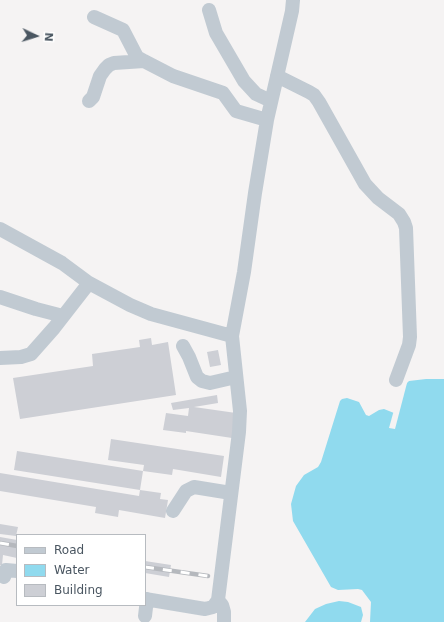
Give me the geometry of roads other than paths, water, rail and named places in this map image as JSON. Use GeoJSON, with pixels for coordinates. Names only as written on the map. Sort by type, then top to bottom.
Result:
{"type":"FeatureCollection","features":[{"type":"Feature","properties":{"kind":"street"},"geometry":{"type":"LineString","coordinates":[[146,596],[189,607],[210,609],[218,600],[239,432],[240,411],[232,336],[244,272],[267,120],[293,0]]}},
{"type":"Feature","properties":{"kind":"street"},"geometry":{"type":"LineString","coordinates":[[209,10],[214,28],[220,41],[244,81],[256,94],[272,101]]}},
{"type":"Feature","properties":{"kind":"street"},"geometry":{"type":"LineString","coordinates":[[94,18],[123,30],[138,56],[144,61],[173,76],[221,93],[226,96],[236,111],[267,120]]}},
{"type":"Feature","properties":{"kind":"street"},"geometry":{"type":"LineString","coordinates":[[89,101],[93,97],[100,76],[109,65],[144,61]]}},
{"type":"Feature","properties":{"kind":"street"},"geometry":{"type":"LineString","coordinates":[[277,76],[314,95],[365,184],[378,198],[399,214],[404,222],[406,228],[410,337],[409,345],[396,380]]}},
{"type":"Feature","properties":{"kind":"street"},"geometry":{"type":"LineString","coordinates":[[226,96],[249,88]]}},
{"type":"Feature","properties":{"kind":"street"},"geometry":{"type":"LineString","coordinates":[[0,229],[62,263],[89,283],[151,314],[232,336]]}},
{"type":"Feature","properties":{"kind":"street"},"geometry":{"type":"LineString","coordinates":[[0,358],[21,357],[30,354],[89,283]]}},
{"type":"Feature","properties":{"kind":"street"},"geometry":{"type":"LineString","coordinates":[[0,297],[63,316]]}},
{"type":"Feature","properties":{"kind":"street"},"geometry":{"type":"LineString","coordinates":[[183,346],[197,377],[202,382],[210,383],[236,377]]}},
{"type":"Feature","properties":{"kind":"street"},"geometry":{"type":"LineString","coordinates":[[173,511],[186,491],[194,487],[232,492]]}},
{"type":"Feature","properties":{"kind":"street"},"geometry":{"type":"LineString","coordinates":[[7,578],[6,570],[16,571]]}},
{"type":"Feature","properties":{"kind":"street"},"geometry":{"type":"LineString","coordinates":[[218,600],[222,605],[224,612],[224,622]]}},
{"type":"Feature","properties":{"kind":"street"},"geometry":{"type":"LineString","coordinates":[[145,616],[146,606]]}},
{"type":"Feature","properties":{"kind":"water"},"geometry":{"type":"Polygon","coordinates":[[[444,379],[444,622],[370,622],[371,602],[362,590],[338,590],[331,587],[293,521],[291,504],[296,486],[304,475],[318,467],[321,462],[340,401],[342,399],[347,398],[359,402],[366,415],[369,416],[379,410],[384,409],[394,413],[405,385],[409,381],[444,379]]]}},
{"type":"Feature","properties":{"kind":"water"},"geometry":{"type":"Polygon","coordinates":[[[339,601],[348,602],[361,607],[363,615],[361,622],[305,622],[315,609],[326,604],[339,601]]]}},
{"type":"Feature","properties":{"kind":"railway"},"geometry":{"type":"LineString","coordinates":[[0,543],[16,546]]}},
{"type":"Feature","properties":{"kind":"railway"},"geometry":{"type":"LineString","coordinates":[[146,567],[208,576]]}}]}
